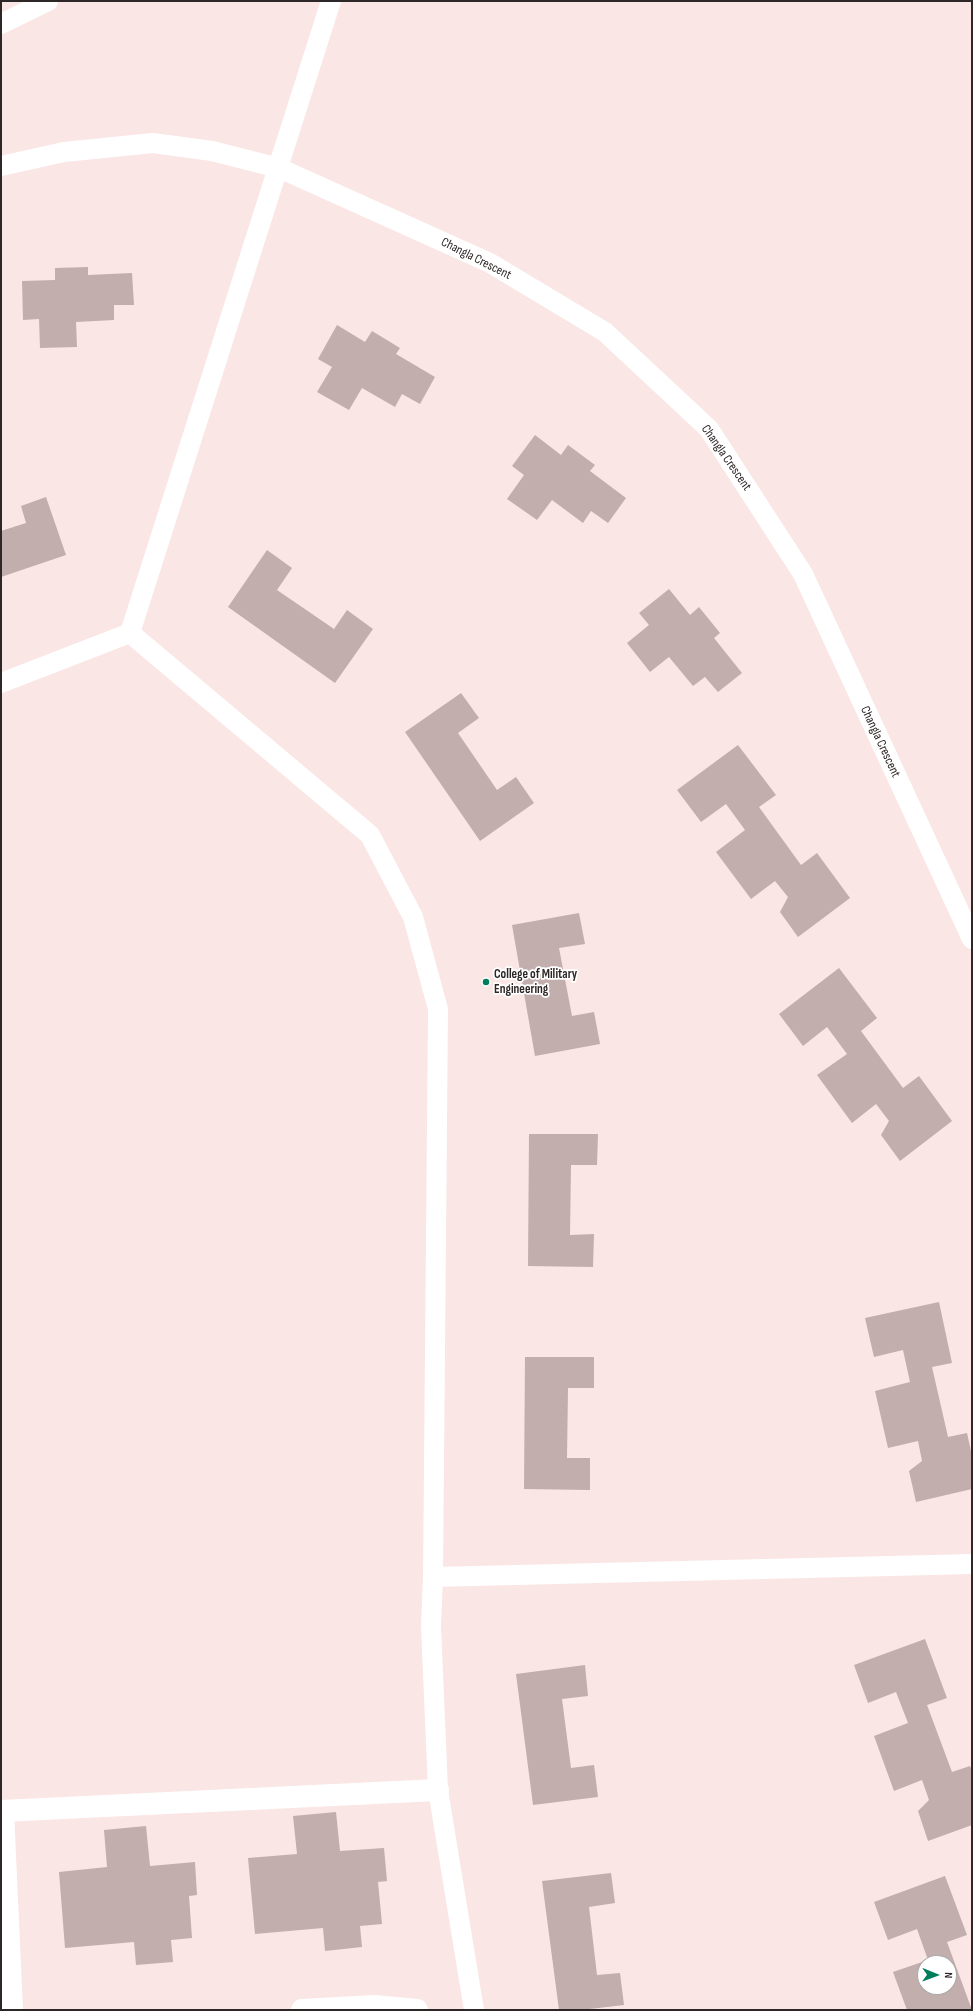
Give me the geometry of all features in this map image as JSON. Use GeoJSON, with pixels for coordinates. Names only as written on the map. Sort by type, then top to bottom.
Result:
{"type":"FeatureCollection","features":[{"type":"Feature","properties":{"kind":"street"},"geometry":{"type":"LineString","coordinates":[[12,2010],[2,1811],[438,1790]]}},
{"type":"Feature","properties":{"kind":"street"},"geometry":{"type":"LineString","coordinates":[[302,2010],[374,2006],[417,2010]]}},
{"type":"Feature","properties":{"kind":"lane"},"geometry":{"type":"LineString","coordinates":[[1,24],[48,1]]}},
{"type":"Feature","properties":{"kind":"lane"},"geometry":{"type":"LineString","coordinates":[[130,633],[331,1]]}},
{"type":"Feature","properties":{"kind":"lane","name":"Changla Crescent"},"geometry":{"type":"LineString","coordinates":[[1,166],[64,152],[152,143],[212,151],[279,168],[490,264],[605,332],[709,429],[803,574],[972,939]]}},
{"type":"Feature","properties":{"kind":"lane"},"geometry":{"type":"LineString","coordinates":[[1,683],[130,633]]}},
{"type":"Feature","properties":{"kind":"lane"},"geometry":{"type":"LineString","coordinates":[[130,633],[370,836],[413,917],[438,1009],[433,1577],[431,1626],[438,1790],[474,2010]]}},
{"type":"Feature","properties":{"kind":"lane"},"geometry":{"type":"LineString","coordinates":[[433,1577],[972,1564]]}},
{"type":"Feature","properties":{"kind":"building"},"geometry":{"type":"Polygon","coordinates":[[[88,267],[88,275],[132,273],[134,305],[114,305],[114,320],[76,322],[77,347],[40,348],[39,319],[23,320],[22,281],[55,280],[55,268],[88,267]]]}},
{"type":"Feature","properties":{"kind":"building"},"geometry":{"type":"Polygon","coordinates":[[[337,325],[365,342],[372,331],[400,348],[396,354],[435,377],[420,404],[402,394],[395,407],[362,388],[349,410],[317,392],[332,367],[318,359],[337,325]]]}},
{"type":"Feature","properties":{"kind":"building"},"geometry":{"type":"Polygon","coordinates":[[[535,435],[561,455],[568,445],[595,465],[590,471],[626,498],[608,523],[591,511],[583,523],[552,500],[537,520],[507,499],[524,475],[512,466],[535,435]]]}},
{"type":"Feature","properties":{"kind":"building"},"geometry":{"type":"Polygon","coordinates":[[[46,497],[66,555],[1,577],[1,531],[26,523],[21,506],[46,497]]]}},
{"type":"Feature","properties":{"kind":"building"},"geometry":{"type":"Polygon","coordinates":[[[267,550],[292,568],[277,590],[334,629],[347,610],[373,629],[335,683],[228,607],[267,550]]]}},
{"type":"Feature","properties":{"kind":"building"},"geometry":{"type":"Polygon","coordinates":[[[669,589],[690,615],[699,607],[720,633],[714,638],[742,673],[718,692],[705,677],[693,686],[669,657],[650,672],[627,643],[649,625],[639,613],[669,589]]]}},
{"type":"Feature","properties":{"kind":"building"},"geometry":{"type":"Polygon","coordinates":[[[461,693],[479,718],[458,733],[497,790],[516,777],[534,803],[480,841],[405,732],[461,693]]]}},
{"type":"Feature","properties":{"kind":"building"},"geometry":{"type":"Polygon","coordinates":[[[738,745],[776,795],[759,807],[801,865],[817,853],[850,898],[798,937],[780,912],[788,897],[775,881],[751,899],[716,852],[745,830],[726,804],[701,822],[677,790],[738,745]]]}},
{"type":"Feature","properties":{"kind":"building"},"geometry":{"type":"Polygon","coordinates":[[[579,913],[585,944],[559,948],[572,1016],[594,1012],[600,1044],[535,1056],[512,925],[579,913]]]}},
{"type":"Feature","properties":{"kind":"building"},"geometry":{"type":"Polygon","coordinates":[[[839,968],[877,1018],[861,1031],[903,1088],[919,1076],[952,1121],[900,1161],[881,1135],[889,1121],[876,1104],[852,1123],[817,1075],[847,1054],[827,1027],[803,1046],[779,1014],[839,968]]]}},
{"type":"Feature","properties":{"kind":"building"},"geometry":{"type":"Polygon","coordinates":[[[529,1134],[598,1134],[597,1165],[571,1165],[570,1235],[594,1234],[593,1267],[528,1266],[529,1134]]]}},
{"type":"Feature","properties":{"kind":"building"},"geometry":{"type":"Polygon","coordinates":[[[939,1302],[952,1363],[932,1367],[948,1437],[967,1433],[972,1456],[972,1489],[916,1502],[909,1471],[922,1461],[918,1441],[888,1448],[875,1391],[910,1382],[903,1350],[874,1357],[865,1318],[939,1302]]]}},
{"type":"Feature","properties":{"kind":"building"},"geometry":{"type":"Polygon","coordinates":[[[525,1357],[594,1357],[594,1388],[568,1388],[567,1458],[590,1458],[590,1490],[524,1489],[525,1357]]]}},
{"type":"Feature","properties":{"kind":"building"},"geometry":{"type":"Polygon","coordinates":[[[925,1639],[947,1698],[927,1705],[952,1772],[970,1766],[972,1771],[972,1825],[928,1841],[918,1811],[929,1800],[922,1780],[894,1791],[874,1736],[908,1723],[896,1692],[868,1703],[854,1665],[925,1639]]]}},
{"type":"Feature","properties":{"kind":"building"},"geometry":{"type":"Polygon","coordinates":[[[585,1665],[588,1696],[562,1699],[571,1768],[594,1765],[598,1797],[533,1805],[516,1674],[585,1665]]]}},
{"type":"Feature","properties":{"kind":"building"},"geometry":{"type":"Polygon","coordinates":[[[336,1812],[340,1851],[384,1848],[387,1881],[378,1882],[382,1924],[360,1926],[362,1947],[325,1951],[323,1928],[255,1934],[248,1858],[297,1854],[293,1816],[336,1812]]]}},
{"type":"Feature","properties":{"kind":"building"},"geometry":{"type":"Polygon","coordinates":[[[146,1826],[150,1866],[195,1862],[197,1895],[189,1896],[192,1938],[171,1940],[173,1962],[136,1965],[134,1942],[65,1948],[59,1872],[107,1867],[104,1830],[146,1826]]]}},
{"type":"Feature","properties":{"kind":"building"},"geometry":{"type":"Polygon","coordinates":[[[611,1873],[615,1903],[589,1907],[597,1975],[620,1973],[624,2005],[581,2010],[559,2010],[542,1881],[611,1873]]]}},
{"type":"Feature","properties":{"kind":"building"},"geometry":{"type":"Polygon","coordinates":[[[945,1876],[967,1935],[947,1942],[952,1955],[926,1955],[917,1929],[888,1940],[874,1902],[945,1876]]]}},
{"type":"Feature","properties":{"kind":"building"},"geometry":{"type":"Polygon","coordinates":[[[917,1964],[917,1995],[957,1995],[957,1969],[972,2010],[907,2010],[893,1972],[917,1964]]]}},
{"type":"Feature","properties":{"kind":"place","name":"College of Military Engineering"},"geometry":{"type":"Point","coordinates":[486,982]}}]}
